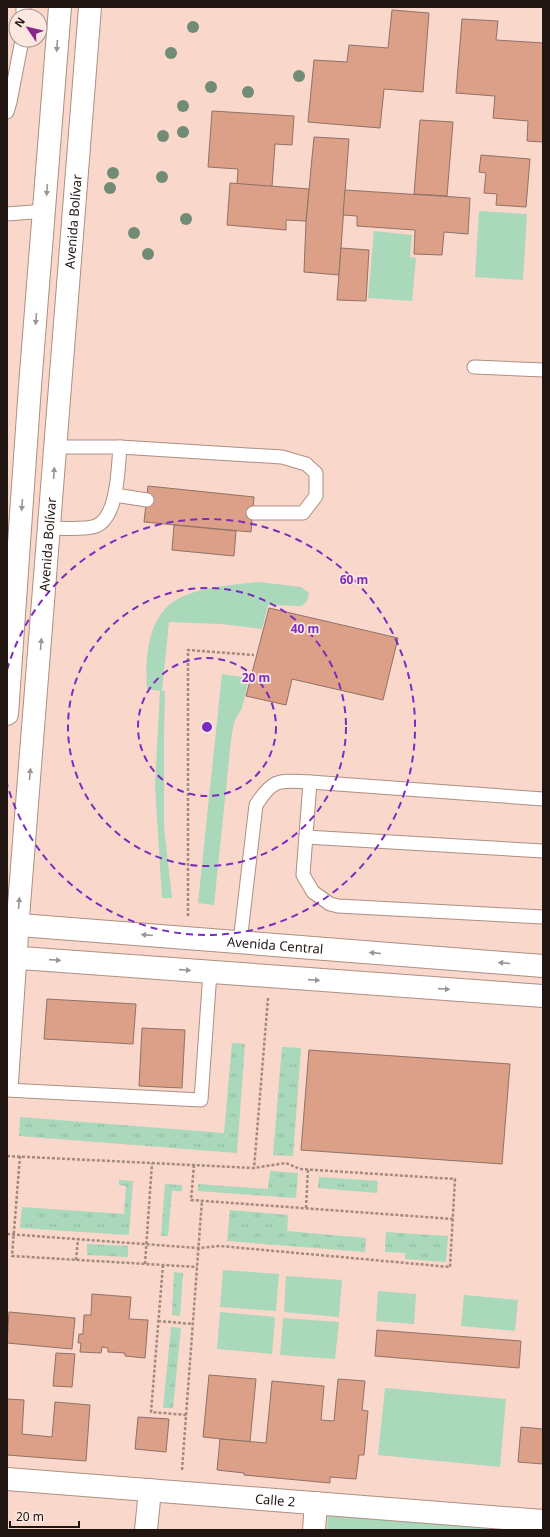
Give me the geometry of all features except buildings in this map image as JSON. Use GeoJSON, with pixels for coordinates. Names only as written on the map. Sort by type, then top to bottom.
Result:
{"type":"FeatureCollection","features":[{"type":"Feature","properties":{"kind":"street"},"geometry":{"type":"LineString","coordinates":[[7,714],[30,386],[43,238],[60,7]]}},
{"type":"Feature","properties":{"kind":"street","name":"Avenida Bolívar"},"geometry":{"type":"LineString","coordinates":[[7,1082],[12,924],[37,686],[90,7]]}},
{"type":"Feature","properties":{"kind":"street"},"geometry":{"type":"LineString","coordinates":[[49,155],[79,156]]}},
{"type":"Feature","properties":{"kind":"street"},"geometry":{"type":"LineString","coordinates":[[43,238],[72,240]]}},
{"type":"Feature","properties":{"kind":"street"},"geometry":{"type":"LineString","coordinates":[[9,684],[37,686]]}},
{"type":"Feature","properties":{"kind":"street","name":"Avenida Central"},"geometry":{"type":"LineString","coordinates":[[12,924],[543,966]]}},
{"type":"Feature","properties":{"kind":"street"},"geometry":{"type":"LineString","coordinates":[[12,957],[543,996]]}},
{"type":"Feature","properties":{"kind":"street","name":"Calle 2"},"geometry":{"type":"LineString","coordinates":[[7,1479],[543,1521]]}},
{"type":"Feature","properties":{"kind":"street"},"geometry":{"type":"LineString","coordinates":[[146,1530],[150,1490]]}},
{"type":"Feature","properties":{"kind":"street"},"geometry":{"type":"LineString","coordinates":[[314,1530],[316,1503]]}},
{"type":"Feature","properties":{"kind":"lane"},"geometry":{"type":"LineString","coordinates":[[7,112],[20,48]]}},
{"type":"Feature","properties":{"kind":"lane"},"geometry":{"type":"LineString","coordinates":[[7,214],[45,211]]}},
{"type":"Feature","properties":{"kind":"lane"},"geometry":{"type":"LineString","coordinates":[[474,367],[543,370]]}},
{"type":"Feature","properties":{"kind":"lane"},"geometry":{"type":"LineString","coordinates":[[56,447],[120,447],[282,457],[306,464],[316,473],[316,496],[303,513],[253,513]]}},
{"type":"Feature","properties":{"kind":"lane"},"geometry":{"type":"LineString","coordinates":[[50,528],[95,527],[104,521],[110,512],[115,495],[120,447]]}},
{"type":"Feature","properties":{"kind":"lane"},"geometry":{"type":"LineString","coordinates":[[115,495],[147,500]]}},
{"type":"Feature","properties":{"kind":"lane"},"geometry":{"type":"LineString","coordinates":[[240,942],[256,806],[267,789],[279,781],[543,799]]}},
{"type":"Feature","properties":{"kind":"lane"},"geometry":{"type":"LineString","coordinates":[[310,782],[303,875],[313,892],[330,904],[338,906],[543,917]]}},
{"type":"Feature","properties":{"kind":"lane"},"geometry":{"type":"LineString","coordinates":[[306,837],[543,851]]}},
{"type":"Feature","properties":{"kind":"lane"},"geometry":{"type":"LineString","coordinates":[[7,1090],[201,1100],[210,972]]}},
{"type":"Feature","properties":{"kind":"path"},"geometry":{"type":"LineString","coordinates":[[187,938],[189,905],[187,762],[188,650],[254,655]]}},
{"type":"Feature","properties":{"kind":"path"},"geometry":{"type":"LineString","coordinates":[[254,1168],[270,976]]}},
{"type":"Feature","properties":{"kind":"path"},"geometry":{"type":"LineString","coordinates":[[7,1156],[254,1168],[286,1163],[300,1169],[455,1179],[450,1267],[220,1246],[198,1248],[7,1234]]}},
{"type":"Feature","properties":{"kind":"path"},"geometry":{"type":"LineString","coordinates":[[20,1156],[12,1256],[197,1267]]}},
{"type":"Feature","properties":{"kind":"path"},"geometry":{"type":"LineString","coordinates":[[145,1264],[152,1163]]}},
{"type":"Feature","properties":{"kind":"path"},"geometry":{"type":"LineString","coordinates":[[194,1165],[191,1200],[453,1219]]}},
{"type":"Feature","properties":{"kind":"path"},"geometry":{"type":"LineString","coordinates":[[306,1208],[308,1169]]}},
{"type":"Feature","properties":{"kind":"path"},"geometry":{"type":"LineString","coordinates":[[180,1492],[202,1200]]}},
{"type":"Feature","properties":{"kind":"path"},"geometry":{"type":"LineString","coordinates":[[76,1260],[78,1239]]}},
{"type":"Feature","properties":{"kind":"path"},"geometry":{"type":"LineString","coordinates":[[163,1265],[151,1412],[186,1415]]}},
{"type":"Feature","properties":{"kind":"path"},"geometry":{"type":"LineString","coordinates":[[158,1321],[193,1324]]}},
{"type":"Feature","properties":{"kind":"green space"},"geometry":{"type":"Polygon","coordinates":[[[479,211],[527,214],[523,280],[475,277],[479,211]]]}},
{"type":"Feature","properties":{"kind":"green space"},"geometry":{"type":"Polygon","coordinates":[[[374,231],[412,235],[410,257],[416,258],[412,301],[368,298],[374,231]]]}},
{"type":"Feature","properties":{"kind":"green space"},"geometry":{"type":"Polygon","coordinates":[[[259,582],[301,587],[309,593],[308,599],[305,604],[301,606],[268,605],[262,629],[221,624],[169,622],[162,691],[165,691],[164,827],[172,898],[162,898],[155,786],[160,691],[147,689],[146,678],[150,640],[159,617],[166,608],[176,600],[205,589],[259,582]]]}},
{"type":"Feature","properties":{"kind":"green space"},"geometry":{"type":"Polygon","coordinates":[[[222,674],[249,678],[242,708],[234,722],[231,740],[214,905],[198,903],[222,674]]]}},
{"type":"Feature","properties":{"kind":"green space"},"geometry":{"type":"Polygon","coordinates":[[[232,1043],[245,1044],[237,1153],[19,1136],[20,1117],[224,1133],[232,1043]]]}},
{"type":"Feature","properties":{"kind":"green space"},"geometry":{"type":"Polygon","coordinates":[[[282,1047],[301,1048],[293,1156],[273,1155],[282,1047]]]}},
{"type":"Feature","properties":{"kind":"green space"},"geometry":{"type":"Polygon","coordinates":[[[270,1171],[298,1173],[296,1198],[198,1191],[198,1184],[268,1189],[270,1171]]]}},
{"type":"Feature","properties":{"kind":"green space"},"geometry":{"type":"Polygon","coordinates":[[[319,1177],[378,1181],[377,1193],[318,1188],[319,1177]]]}},
{"type":"Feature","properties":{"kind":"green space"},"geometry":{"type":"Polygon","coordinates":[[[119,1180],[133,1181],[129,1235],[20,1228],[22,1207],[124,1214],[126,1186],[119,1185],[119,1180]]]}},
{"type":"Feature","properties":{"kind":"green space"},"geometry":{"type":"Polygon","coordinates":[[[165,1184],[182,1185],[182,1191],[172,1191],[168,1236],[161,1236],[165,1184]]]}},
{"type":"Feature","properties":{"kind":"green space"},"geometry":{"type":"Polygon","coordinates":[[[230,1210],[288,1215],[287,1231],[366,1238],[365,1252],[227,1241],[230,1210]]]}},
{"type":"Feature","properties":{"kind":"green space"},"geometry":{"type":"Polygon","coordinates":[[[386,1232],[448,1236],[446,1262],[405,1259],[405,1253],[385,1252],[386,1232]]]}},
{"type":"Feature","properties":{"kind":"green space"},"geometry":{"type":"Polygon","coordinates":[[[87,1244],[128,1246],[128,1257],[87,1255],[87,1244]]]}},
{"type":"Feature","properties":{"kind":"green space"},"geometry":{"type":"Polygon","coordinates":[[[223,1270],[279,1274],[276,1311],[220,1307],[223,1270]]]}},
{"type":"Feature","properties":{"kind":"green space"},"geometry":{"type":"Polygon","coordinates":[[[174,1272],[183,1273],[180,1316],[172,1315],[174,1272]]]}},
{"type":"Feature","properties":{"kind":"green space"},"geometry":{"type":"Polygon","coordinates":[[[286,1276],[342,1280],[339,1317],[284,1312],[286,1276]]]}},
{"type":"Feature","properties":{"kind":"green space"},"geometry":{"type":"Polygon","coordinates":[[[378,1291],[416,1294],[414,1324],[376,1321],[378,1291]]]}},
{"type":"Feature","properties":{"kind":"green space"},"geometry":{"type":"Polygon","coordinates":[[[464,1295],[518,1300],[515,1331],[461,1326],[464,1295]]]}},
{"type":"Feature","properties":{"kind":"green space"},"geometry":{"type":"Polygon","coordinates":[[[220,1312],[275,1317],[272,1354],[217,1349],[220,1312]]]}},
{"type":"Feature","properties":{"kind":"green space"},"geometry":{"type":"Polygon","coordinates":[[[283,1318],[339,1322],[335,1359],[280,1355],[283,1318]]]}},
{"type":"Feature","properties":{"kind":"green space"},"geometry":{"type":"Polygon","coordinates":[[[171,1327],[181,1328],[173,1408],[163,1408],[171,1327]]]}},
{"type":"Feature","properties":{"kind":"green space"},"geometry":{"type":"Polygon","coordinates":[[[385,1388],[506,1399],[500,1467],[378,1455],[385,1388]]]}},
{"type":"Feature","properties":{"kind":"green space"},"geometry":{"type":"Polygon","coordinates":[[[328,1513],[520,1530],[327,1530],[328,1513]]]}}]}
